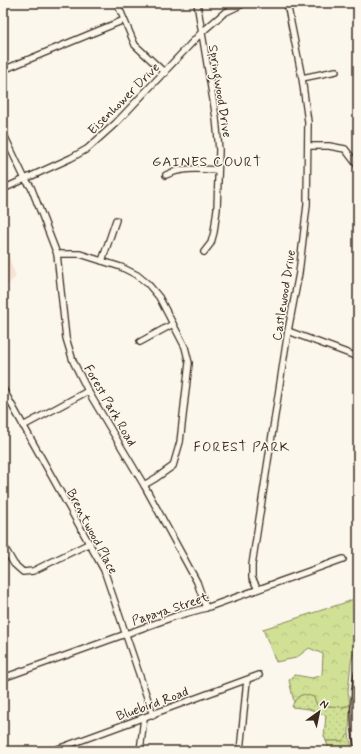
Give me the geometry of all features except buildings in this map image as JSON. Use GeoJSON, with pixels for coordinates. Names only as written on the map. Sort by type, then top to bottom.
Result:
{"type":"FeatureCollection","features":[{"type":"Feature","properties":{"kind":"main road"},"geometry":{"type":"LineString","coordinates":[[358,674],[355,697],[355,717],[358,744]]}},
{"type":"Feature","properties":{"kind":"street"},"geometry":{"type":"LineString","coordinates":[[117,3],[135,45],[165,73]]}},
{"type":"Feature","properties":{"kind":"street","name":"Springwood Drive"},"geometry":{"type":"LineString","coordinates":[[197,3],[216,118],[219,150],[217,209],[214,232],[211,243],[204,252]]}},
{"type":"Feature","properties":{"kind":"street","name":"Eisenhower Drive"},"geometry":{"type":"LineString","coordinates":[[3,188],[71,158],[87,149],[107,132],[165,73],[201,33],[224,13],[245,3]]}},
{"type":"Feature","properties":{"kind":"street","name":"Castlewood Drive"},"geometry":{"type":"LineString","coordinates":[[258,589],[252,578],[252,565],[288,331],[299,272],[307,205],[308,122],[302,78],[288,3]]}},
{"type":"Feature","properties":{"kind":"street"},"geometry":{"type":"LineString","coordinates":[[3,70],[124,20]]}},
{"type":"Feature","properties":{"kind":"street"},"geometry":{"type":"LineString","coordinates":[[302,78],[336,71]]}},
{"type":"Feature","properties":{"kind":"street","name":"Forest Park Road"},"geometry":{"type":"LineString","coordinates":[[3,133],[25,179],[32,187],[57,254],[66,338],[73,361],[88,391],[144,484],[196,582],[206,608]]}},
{"type":"Feature","properties":{"kind":"street"},"geometry":{"type":"LineString","coordinates":[[308,146],[330,146],[345,149],[358,166]]}},
{"type":"Feature","properties":{"kind":"street"},"geometry":{"type":"LineString","coordinates":[[166,175],[174,171],[189,169],[218,170]]}},
{"type":"Feature","properties":{"kind":"street"},"geometry":{"type":"LineString","coordinates":[[102,260],[116,220]]}},
{"type":"Feature","properties":{"kind":"street"},"geometry":{"type":"LineString","coordinates":[[57,254],[80,254],[102,260],[137,275],[148,284],[159,297],[185,347],[189,363],[180,442],[173,466],[156,478],[144,484]]}},
{"type":"Feature","properties":{"kind":"street"},"geometry":{"type":"LineString","coordinates":[[140,342],[173,324]]}},
{"type":"Feature","properties":{"kind":"street"},"geometry":{"type":"LineString","coordinates":[[288,331],[358,357]]}},
{"type":"Feature","properties":{"kind":"street","name":"Brentwood Place"},"geometry":{"type":"LineString","coordinates":[[3,389],[104,570],[153,715]]}},
{"type":"Feature","properties":{"kind":"street"},"geometry":{"type":"LineString","coordinates":[[23,426],[88,391]]}},
{"type":"Feature","properties":{"kind":"street"},"geometry":{"type":"LineString","coordinates":[[3,545],[14,564],[23,572],[33,571],[90,543]]}},
{"type":"Feature","properties":{"kind":"street","name":"Papaya Street"},"geometry":{"type":"LineString","coordinates":[[3,678],[176,616],[206,608],[344,559]]}},
{"type":"Feature","properties":{"kind":"street","name":"Bluebird Road"},"geometry":{"type":"LineString","coordinates":[[52,751],[259,675]]}},
{"type":"Feature","properties":{"kind":"street"},"geometry":{"type":"LineString","coordinates":[[240,751],[247,680]]}},
{"type":"Feature","properties":{"kind":"street"},"geometry":{"type":"LineString","coordinates":[[140,751],[144,718]]}},
{"type":"Feature","properties":{"kind":"shaded area"},"geometry":{"type":"Polygon","coordinates":[[[3,241],[16,277],[3,289],[3,241]]]}},
{"type":"Feature","properties":{"kind":"green space"},"geometry":{"type":"Polygon","coordinates":[[[358,597],[358,639],[351,662],[348,691],[350,705],[344,707],[317,705],[314,697],[305,695],[301,695],[294,702],[289,680],[295,675],[312,678],[322,675],[323,654],[309,648],[296,658],[276,662],[263,629],[347,602],[358,597]]]}},
{"type":"Feature","properties":{"kind":"green space"},"geometry":{"type":"Polygon","coordinates":[[[305,694],[314,697],[317,705],[344,707],[350,705],[349,734],[342,741],[326,741],[324,736],[326,715],[319,714],[309,709],[292,707],[296,699],[305,694]]]}},
{"type":"Feature","properties":{"kind":"green space"},"geometry":{"type":"Polygon","coordinates":[[[349,734],[352,751],[330,751],[326,741],[342,741],[349,734]]]}},
{"type":"Feature","properties":{"kind":"railway"},"geometry":{"type":"LineString","coordinates":[[353,3],[358,19]]}},
{"type":"Feature","properties":{"kind":"district","name":"GAINES COURT"},"geometry":{"type":"Point","coordinates":[207,161]}},
{"type":"Feature","properties":{"kind":"district","name":"FOREST PARK"},"geometry":{"type":"Point","coordinates":[242,446]}}]}
